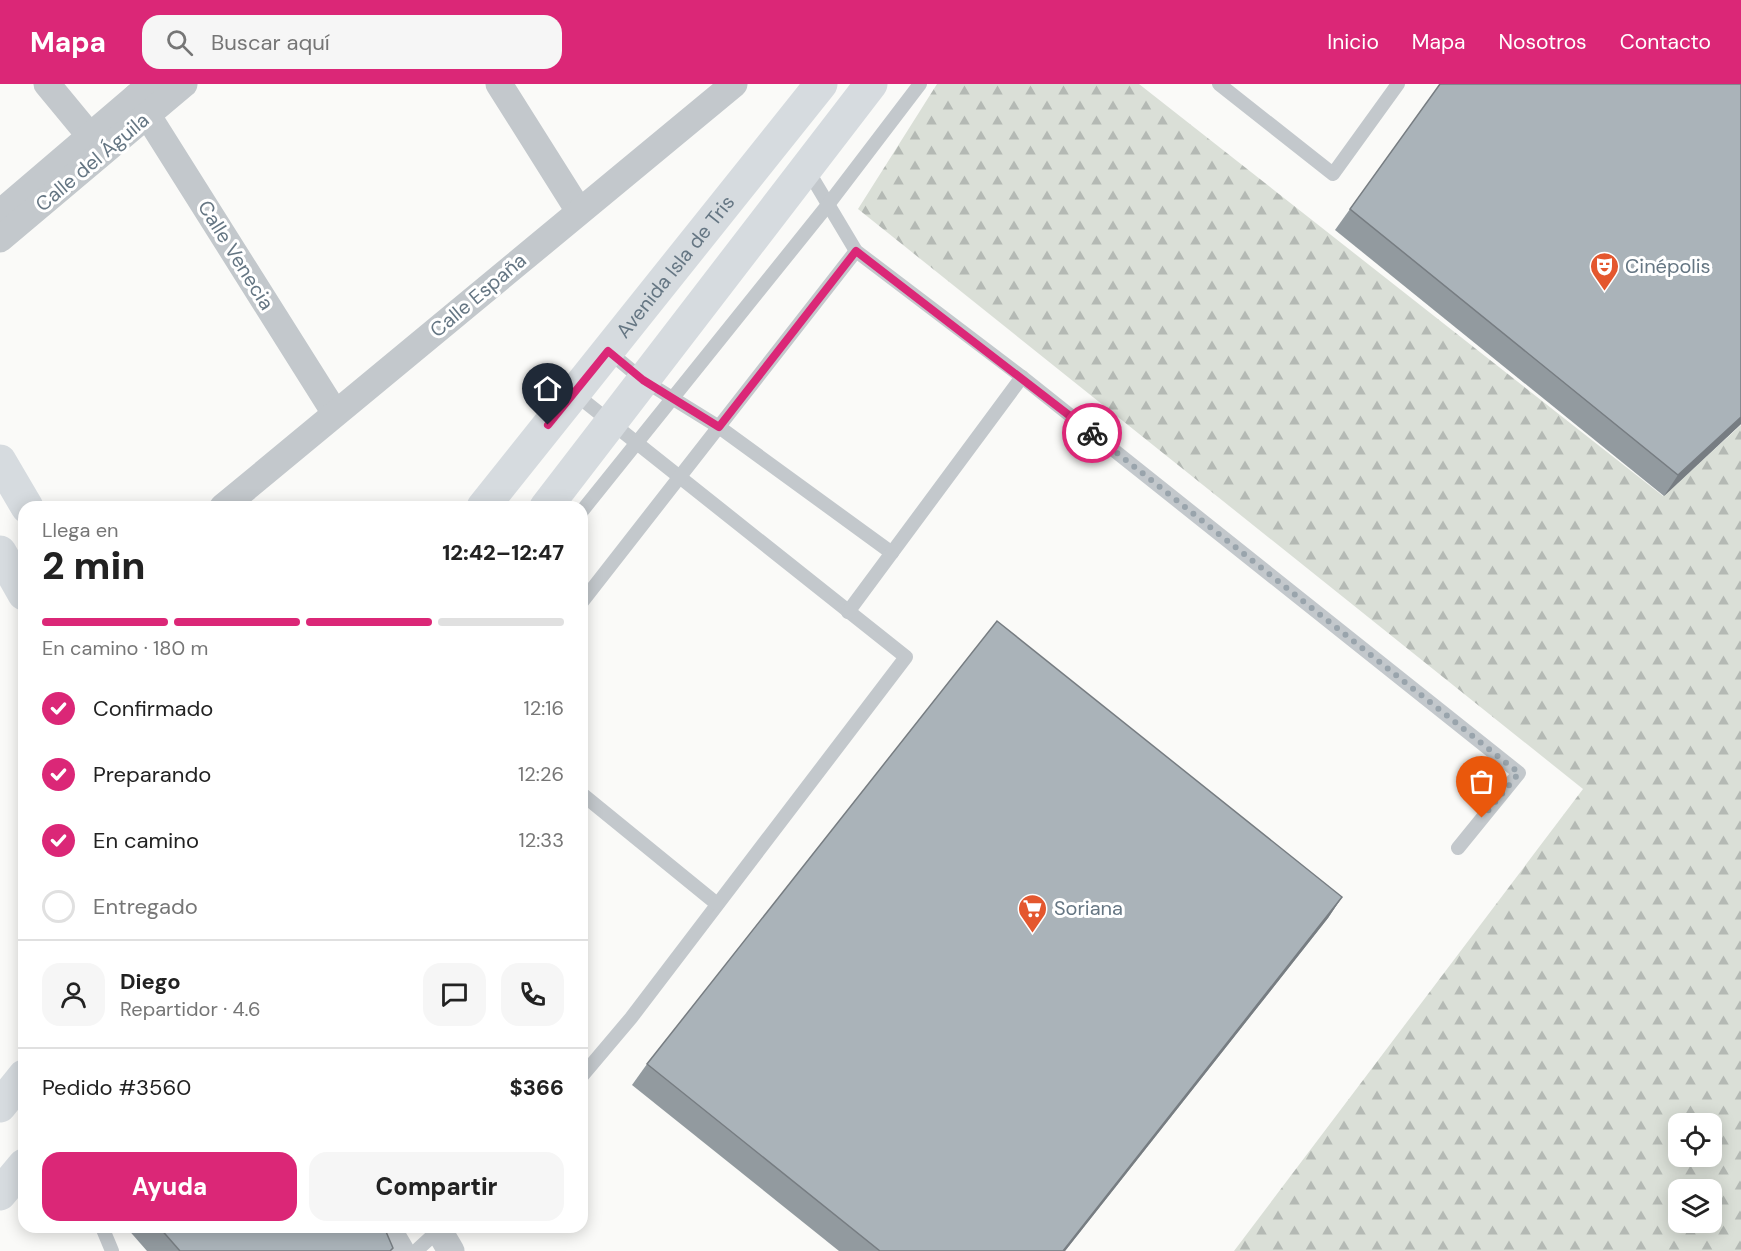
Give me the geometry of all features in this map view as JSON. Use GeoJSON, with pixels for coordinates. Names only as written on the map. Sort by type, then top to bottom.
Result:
{"type":"FeatureCollection","features":[{"type":"Feature","properties":{"kind":"main road","name":"Avenida Isla de Tris"},"geometry":{"type":"LineString","coordinates":[[488,501],[821,84]]}},
{"type":"Feature","properties":{"kind":"main road"},"geometry":{"type":"LineString","coordinates":[[551,501],[870,84]]}},
{"type":"Feature","properties":{"kind":"main road"},"geometry":{"type":"LineString","coordinates":[[0,461],[23,501]]}},
{"type":"Feature","properties":{"kind":"main road"},"geometry":{"type":"LineString","coordinates":[[0,552],[18,584]]}},
{"type":"Feature","properties":{"kind":"main road"},"geometry":{"type":"LineString","coordinates":[[0,1106],[18,1084]]}},
{"type":"Feature","properties":{"kind":"main road"},"geometry":{"type":"LineString","coordinates":[[0,1194],[18,1173]]}},
{"type":"Feature","properties":{"kind":"street"},"geometry":{"type":"LineString","coordinates":[[47,84],[90,136]]}},
{"type":"Feature","properties":{"kind":"street","name":"Calle del Águila"},"geometry":{"type":"LineString","coordinates":[[0,213],[90,136],[145,99],[184,84]]}},
{"type":"Feature","properties":{"kind":"street"},"geometry":{"type":"LineString","coordinates":[[499,84],[579,211]]}},
{"type":"Feature","properties":{"kind":"street","name":"Calle España"},"geometry":{"type":"LineString","coordinates":[[230,501],[734,84]]}},
{"type":"Feature","properties":{"kind":"street","name":"Calle del Águila"},"geometry":{"type":"LineString","coordinates":[[0,239],[145,99]]}},
{"type":"Feature","properties":{"kind":"street","name":"Calle Venecia"},"geometry":{"type":"LineString","coordinates":[[145,99],[335,413]]}},
{"type":"Feature","properties":{"kind":"street"},"geometry":{"type":"LineString","coordinates":[[390,1233],[401,1251]]}},
{"type":"Feature","properties":{"kind":"lane"},"geometry":{"type":"LineString","coordinates":[[588,503],[827,206],[920,84]]}},
{"type":"Feature","properties":{"kind":"lane"},"geometry":{"type":"LineString","coordinates":[[1219,84],[1333,174],[1398,84]]}},
{"type":"Feature","properties":{"kind":"lane"},"geometry":{"type":"LineString","coordinates":[[806,168],[856,251],[1022,377],[1519,773],[1458,848]]}},
{"type":"Feature","properties":{"kind":"lane"},"geometry":{"type":"LineString","coordinates":[[588,594],[856,251]]}},
{"type":"Feature","properties":{"kind":"lane"},"geometry":{"type":"LineString","coordinates":[[608,351],[643,380],[719,427],[892,553]]}},
{"type":"Feature","properties":{"kind":"lane"},"geometry":{"type":"LineString","coordinates":[[848,612],[1022,377]]}},
{"type":"Feature","properties":{"kind":"lane"},"geometry":{"type":"LineString","coordinates":[[574,393],[678,478],[906,657],[632,1018],[588,1069]]}},
{"type":"Feature","properties":{"kind":"lane"},"geometry":{"type":"LineString","coordinates":[[588,799],[717,904]]}},
{"type":"Feature","properties":{"kind":"lane"},"geometry":{"type":"LineString","coordinates":[[104,1233],[112,1251]]}},
{"type":"Feature","properties":{"kind":"lane"},"geometry":{"type":"LineString","coordinates":[[416,1251],[442,1234]]}},
{"type":"Feature","properties":{"kind":"green space"},"geometry":{"type":"Polygon","coordinates":[[[937,84],[1139,84],[1663,496],[1741,425],[1741,1251],[1234,1251],[1583,789],[858,209],[937,84]]]}},
{"type":"Feature","properties":{"kind":"building"},"geometry":{"type":"Polygon","coordinates":[[[1440,84],[1741,84],[1741,417],[1678,475],[1350,209],[1440,84]]]}},
{"type":"Feature","properties":{"kind":"building","name":"Soriana"},"geometry":{"type":"Polygon","coordinates":[[[997,621],[1342,897],[1063,1251],[880,1251],[647,1064],[997,621]]]}},
{"type":"Feature","properties":{"kind":"building"},"geometry":{"type":"Polygon","coordinates":[[[164,1233],[387,1233],[393,1248],[390,1251],[180,1251],[164,1233]]]}},
{"type":"Feature","properties":{"kind":"way so far"},"geometry":{"type":"LineString","coordinates":[[1092,433],[1519,773],[1482,818]]}},
{"type":"Feature","properties":{"kind":"place","name":"Cinépolis"},"geometry":{"type":"Point","coordinates":[1604,292]}},
{"type":"Feature","properties":{"kind":"place","name":"Soriana"},"geometry":{"type":"Point","coordinates":[1033,934]}},
{"type":"Feature","properties":{"kind":"route"},"geometry":{"type":"LineString","coordinates":[[548,425],[608,351],[643,380],[719,427],[856,251],[1092,433]]}}]}
